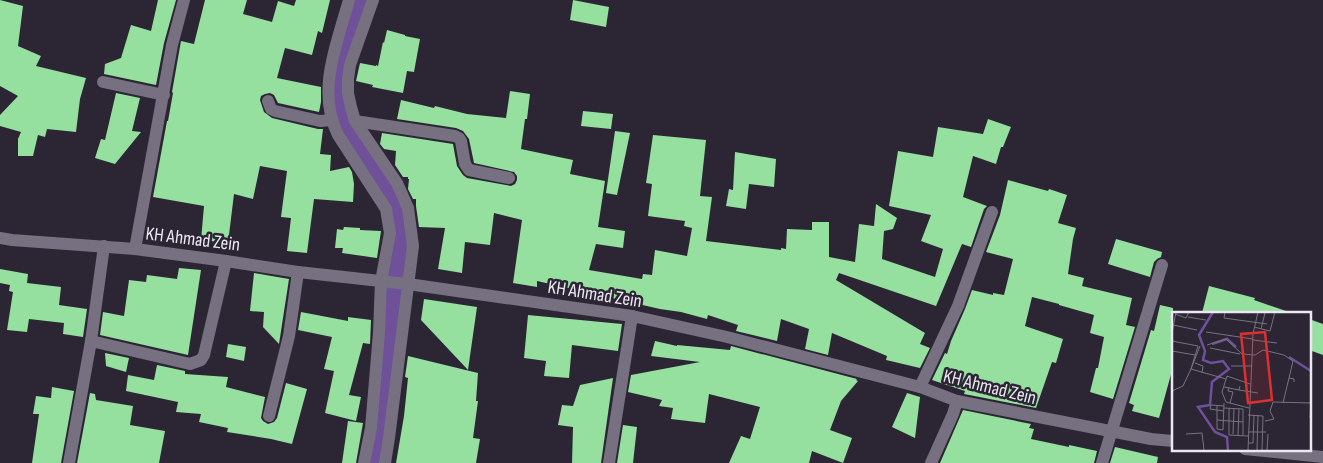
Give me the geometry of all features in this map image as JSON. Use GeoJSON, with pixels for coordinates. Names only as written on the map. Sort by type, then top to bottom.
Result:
{"type":"FeatureCollection","features":[{"type":"Feature","properties":{"kind":"street"},"geometry":{"type":"LineString","coordinates":[[135,249],[172,45],[184,0]]}},
{"type":"Feature","properties":{"kind":"street"},"geometry":{"type":"LineString","coordinates":[[349,0],[330,65],[328,100],[332,120],[338,135],[386,209],[388,218],[390,233],[384,281],[389,345],[389,438],[384,463]]}},
{"type":"Feature","properties":{"kind":"street"},"geometry":{"type":"LineString","coordinates":[[364,463],[389,345],[413,246],[408,208],[397,183],[355,121],[350,108],[348,79],[350,65],[374,0]]}},
{"type":"Feature","properties":{"kind":"street"},"geometry":{"type":"LineString","coordinates":[[103,82],[164,95]]}},
{"type":"Feature","properties":{"kind":"street"},"geometry":{"type":"LineString","coordinates":[[268,102],[275,111],[320,120],[332,120]]}},
{"type":"Feature","properties":{"kind":"street"},"geometry":{"type":"LineString","coordinates":[[355,121],[454,136],[461,141],[465,164],[469,170],[510,178]]}},
{"type":"Feature","properties":{"kind":"street"},"geometry":{"type":"LineString","coordinates":[[920,387],[958,306],[992,212]]}},
{"type":"Feature","properties":{"kind":"street","name":"KH Ahmad Zein"},"geometry":{"type":"LineString","coordinates":[[0,238],[135,249],[298,272],[384,281],[632,316],[727,337],[920,387],[956,401],[1152,439],[1172,441]]}},
{"type":"Feature","properties":{"kind":"street"},"geometry":{"type":"LineString","coordinates":[[69,463],[91,341],[104,246]]}},
{"type":"Feature","properties":{"kind":"street"},"geometry":{"type":"LineString","coordinates":[[91,341],[190,364],[201,360],[204,355],[226,261]]}},
{"type":"Feature","properties":{"kind":"street"},"geometry":{"type":"LineString","coordinates":[[1102,463],[1162,265]]}},
{"type":"Feature","properties":{"kind":"street"},"geometry":{"type":"LineString","coordinates":[[270,416],[288,336],[298,272]]}},
{"type":"Feature","properties":{"kind":"street"},"geometry":{"type":"LineString","coordinates":[[609,463],[632,316]]}},
{"type":"Feature","properties":{"kind":"street"},"geometry":{"type":"LineString","coordinates":[[932,463],[953,414],[956,401]]}},
{"type":"Feature","properties":{"kind":"street"},"geometry":{"type":"LineString","coordinates":[[1255,450],[1323,457]]}},
{"type":"Feature","properties":{"kind":"building"},"geometry":{"type":"Polygon","coordinates":[[[0,0],[23,6],[18,46],[41,56],[36,66],[86,78],[80,99],[76,132],[47,129],[45,137],[38,135],[33,156],[18,156],[18,139],[21,132],[0,126],[0,115],[18,96],[0,86],[0,0]]]}},
{"type":"Feature","properties":{"kind":"building"},"geometry":{"type":"Polygon","coordinates":[[[158,0],[176,0],[164,43],[156,85],[104,74],[105,64],[121,58],[131,25],[151,31],[158,0]]]}},
{"type":"Feature","properties":{"kind":"building"},"geometry":{"type":"Polygon","coordinates":[[[205,0],[247,0],[243,14],[272,22],[278,1],[294,6],[296,0],[330,0],[322,33],[318,31],[312,55],[285,48],[277,78],[321,87],[319,112],[278,103],[274,95],[270,93],[261,96],[260,100],[264,112],[272,118],[323,129],[320,154],[331,155],[330,171],[349,167],[352,172],[354,184],[353,202],[314,199],[307,253],[287,251],[291,218],[281,217],[287,171],[260,166],[253,199],[234,194],[228,243],[201,240],[204,206],[153,197],[181,41],[194,44],[205,0]]]}},
{"type":"Feature","properties":{"kind":"building"},"geometry":{"type":"Polygon","coordinates":[[[573,0],[609,7],[606,27],[570,20],[573,0]]]}},
{"type":"Feature","properties":{"kind":"building"},"geometry":{"type":"Polygon","coordinates":[[[387,30],[420,39],[414,72],[407,71],[403,93],[372,87],[373,85],[356,81],[360,63],[378,66],[387,30]]]}},
{"type":"Feature","properties":{"kind":"building"},"geometry":{"type":"Polygon","coordinates":[[[510,91],[530,94],[521,149],[573,160],[570,174],[605,181],[598,227],[625,231],[623,248],[596,244],[589,270],[642,279],[643,274],[652,275],[655,250],[687,256],[692,228],[684,226],[685,221],[648,216],[652,184],[646,183],[653,135],[706,140],[700,196],[712,197],[706,241],[781,250],[781,248],[786,249],[787,229],[812,230],[812,222],[829,222],[829,257],[855,262],[859,224],[874,226],[876,204],[897,218],[893,229],[884,231],[882,259],[935,277],[943,249],[921,241],[931,215],[889,206],[898,151],[933,157],[938,127],[983,134],[988,119],[1011,127],[1003,147],[1001,147],[996,164],[973,156],[963,197],[987,206],[984,209],[971,247],[962,244],[936,306],[839,273],[836,280],[925,333],[920,344],[930,348],[920,368],[886,360],[887,356],[832,333],[828,355],[805,349],[809,329],[781,319],[777,341],[736,331],[738,325],[708,315],[707,319],[537,281],[537,287],[513,283],[522,220],[494,213],[490,245],[465,242],[462,273],[438,269],[445,228],[419,227],[416,199],[413,199],[408,189],[409,179],[408,177],[403,177],[395,165],[396,151],[384,149],[380,144],[382,133],[453,144],[457,166],[467,178],[511,186],[517,180],[514,172],[474,163],[469,139],[463,131],[456,128],[397,119],[401,100],[467,114],[506,118],[510,91]]]}},
{"type":"Feature","properties":{"kind":"building"},"geometry":{"type":"Polygon","coordinates":[[[116,93],[140,98],[132,131],[141,132],[115,164],[95,158],[101,139],[105,140],[116,93]]]}},
{"type":"Feature","properties":{"kind":"building"},"geometry":{"type":"Polygon","coordinates":[[[583,111],[613,114],[611,129],[581,126],[583,111]]]}},
{"type":"Feature","properties":{"kind":"building"},"geometry":{"type":"Polygon","coordinates":[[[615,131],[630,133],[617,195],[606,193],[615,131]]]}},
{"type":"Feature","properties":{"kind":"building"},"geometry":{"type":"Polygon","coordinates":[[[735,152],[776,159],[774,187],[749,184],[746,209],[726,206],[729,189],[733,190],[735,152]]]}},
{"type":"Feature","properties":{"kind":"building"},"geometry":{"type":"Polygon","coordinates":[[[1008,180],[1067,195],[1058,223],[1076,228],[1068,274],[1084,278],[1082,286],[1132,298],[1126,325],[1135,327],[1113,399],[1090,392],[1096,368],[1098,368],[1104,337],[1090,333],[1094,315],[1032,297],[1025,326],[1063,339],[1056,363],[1052,362],[1036,408],[964,394],[965,391],[932,380],[945,353],[947,354],[972,290],[993,295],[993,293],[1004,295],[1013,259],[986,252],[1000,215],[1008,180]]]}},
{"type":"Feature","properties":{"kind":"building"},"geometry":{"type":"Polygon","coordinates":[[[344,227],[381,231],[377,258],[342,253],[343,248],[335,248],[337,229],[343,230],[344,227]]]}},
{"type":"Feature","properties":{"kind":"building"},"geometry":{"type":"Polygon","coordinates":[[[1116,239],[1162,252],[1161,257],[1154,262],[1150,277],[1108,264],[1116,239]]]}},
{"type":"Feature","properties":{"kind":"building"},"geometry":{"type":"Polygon","coordinates":[[[179,268],[201,270],[188,355],[100,335],[103,312],[124,316],[129,280],[146,282],[147,275],[177,279],[179,268]]]}},
{"type":"Feature","properties":{"kind":"building"},"geometry":{"type":"Polygon","coordinates":[[[0,269],[28,274],[27,283],[61,287],[59,305],[87,309],[83,337],[63,334],[64,323],[29,319],[27,332],[7,330],[13,292],[9,291],[10,285],[0,283],[0,269]]]}},
{"type":"Feature","properties":{"kind":"building"},"geometry":{"type":"Polygon","coordinates":[[[254,273],[289,279],[279,344],[263,327],[264,312],[250,311],[254,273]]]}},
{"type":"Feature","properties":{"kind":"building"},"geometry":{"type":"Polygon","coordinates":[[[1209,286],[1255,298],[1254,300],[1286,311],[1286,312],[1202,312],[1209,286]]]}},
{"type":"Feature","properties":{"kind":"building"},"geometry":{"type":"Polygon","coordinates":[[[424,299],[477,307],[468,370],[421,320],[424,299]]]}},
{"type":"Feature","properties":{"kind":"building"},"geometry":{"type":"Polygon","coordinates":[[[1160,305],[1173,308],[1172,371],[1159,418],[1132,411],[1134,405],[1129,403],[1151,330],[1154,331],[1160,305]]]}},
{"type":"Feature","properties":{"kind":"building"},"geometry":{"type":"Polygon","coordinates":[[[301,312],[348,321],[348,317],[371,320],[370,344],[363,343],[349,395],[361,397],[356,421],[325,413],[334,371],[324,369],[332,337],[298,330],[301,312]]]}},
{"type":"Feature","properties":{"kind":"building"},"geometry":{"type":"Polygon","coordinates":[[[528,315],[622,324],[618,351],[572,345],[569,378],[544,376],[546,361],[524,358],[528,315]]]}},
{"type":"Feature","properties":{"kind":"building"},"geometry":{"type":"Polygon","coordinates":[[[1310,319],[1323,324],[1323,355],[1310,350],[1310,319]]]}},
{"type":"Feature","properties":{"kind":"building"},"geometry":{"type":"Polygon","coordinates":[[[655,341],[677,346],[730,350],[731,346],[857,379],[858,381],[841,401],[830,430],[852,438],[843,463],[812,451],[809,463],[729,463],[741,436],[750,439],[760,407],[709,394],[705,423],[671,419],[673,408],[659,406],[662,400],[628,392],[631,375],[700,362],[651,356],[655,341]]]}},
{"type":"Feature","properties":{"kind":"building"},"geometry":{"type":"Polygon","coordinates":[[[228,344],[246,347],[244,361],[226,357],[228,344]]]}},
{"type":"Feature","properties":{"kind":"building"},"geometry":{"type":"Polygon","coordinates":[[[105,353],[129,358],[126,372],[106,366],[105,353]]]}},
{"type":"Feature","properties":{"kind":"building"},"geometry":{"type":"Polygon","coordinates":[[[408,356],[478,373],[476,401],[478,401],[473,438],[480,439],[476,463],[396,463],[404,416],[408,378],[405,377],[408,356]]]}},
{"type":"Feature","properties":{"kind":"building"},"geometry":{"type":"Polygon","coordinates":[[[157,365],[185,371],[185,374],[228,377],[226,387],[265,397],[261,418],[268,424],[274,422],[277,418],[286,383],[307,389],[292,444],[227,432],[228,428],[199,422],[201,414],[176,412],[178,402],[126,391],[128,375],[154,380],[157,365]]]}},
{"type":"Feature","properties":{"kind":"building"},"geometry":{"type":"Polygon","coordinates":[[[613,378],[601,463],[572,463],[573,427],[558,425],[562,405],[573,406],[580,385],[613,378]]]}},
{"type":"Feature","properties":{"kind":"building"},"geometry":{"type":"Polygon","coordinates":[[[52,387],[74,391],[61,463],[32,463],[39,414],[33,414],[36,396],[51,398],[52,387]]]}},
{"type":"Feature","properties":{"kind":"building"},"geometry":{"type":"Polygon","coordinates":[[[90,393],[95,394],[96,400],[133,406],[130,425],[165,431],[159,463],[77,463],[90,393]]]}},
{"type":"Feature","properties":{"kind":"building"},"geometry":{"type":"Polygon","coordinates":[[[907,393],[920,397],[915,438],[892,427],[907,393]]]}},
{"type":"Feature","properties":{"kind":"building"},"geometry":{"type":"Polygon","coordinates":[[[963,410],[1031,424],[1029,428],[1034,429],[1031,439],[1097,451],[1094,463],[940,463],[963,410]]]}},
{"type":"Feature","properties":{"kind":"building"},"geometry":{"type":"Polygon","coordinates":[[[348,421],[363,423],[356,463],[342,463],[348,421]]]}},
{"type":"Feature","properties":{"kind":"building"},"geometry":{"type":"Polygon","coordinates":[[[623,425],[637,427],[633,463],[617,463],[623,425]]]}},
{"type":"Feature","properties":{"kind":"building"},"geometry":{"type":"Polygon","coordinates":[[[1115,447],[1158,457],[1157,463],[1110,463],[1115,447]]]}},
{"type":"Feature","properties":{"kind":"waterway"},"geometry":{"type":"LineString","coordinates":[[363,0],[337,76],[338,110],[348,134],[373,166],[394,208],[399,252],[391,334],[373,463]]}}]}
